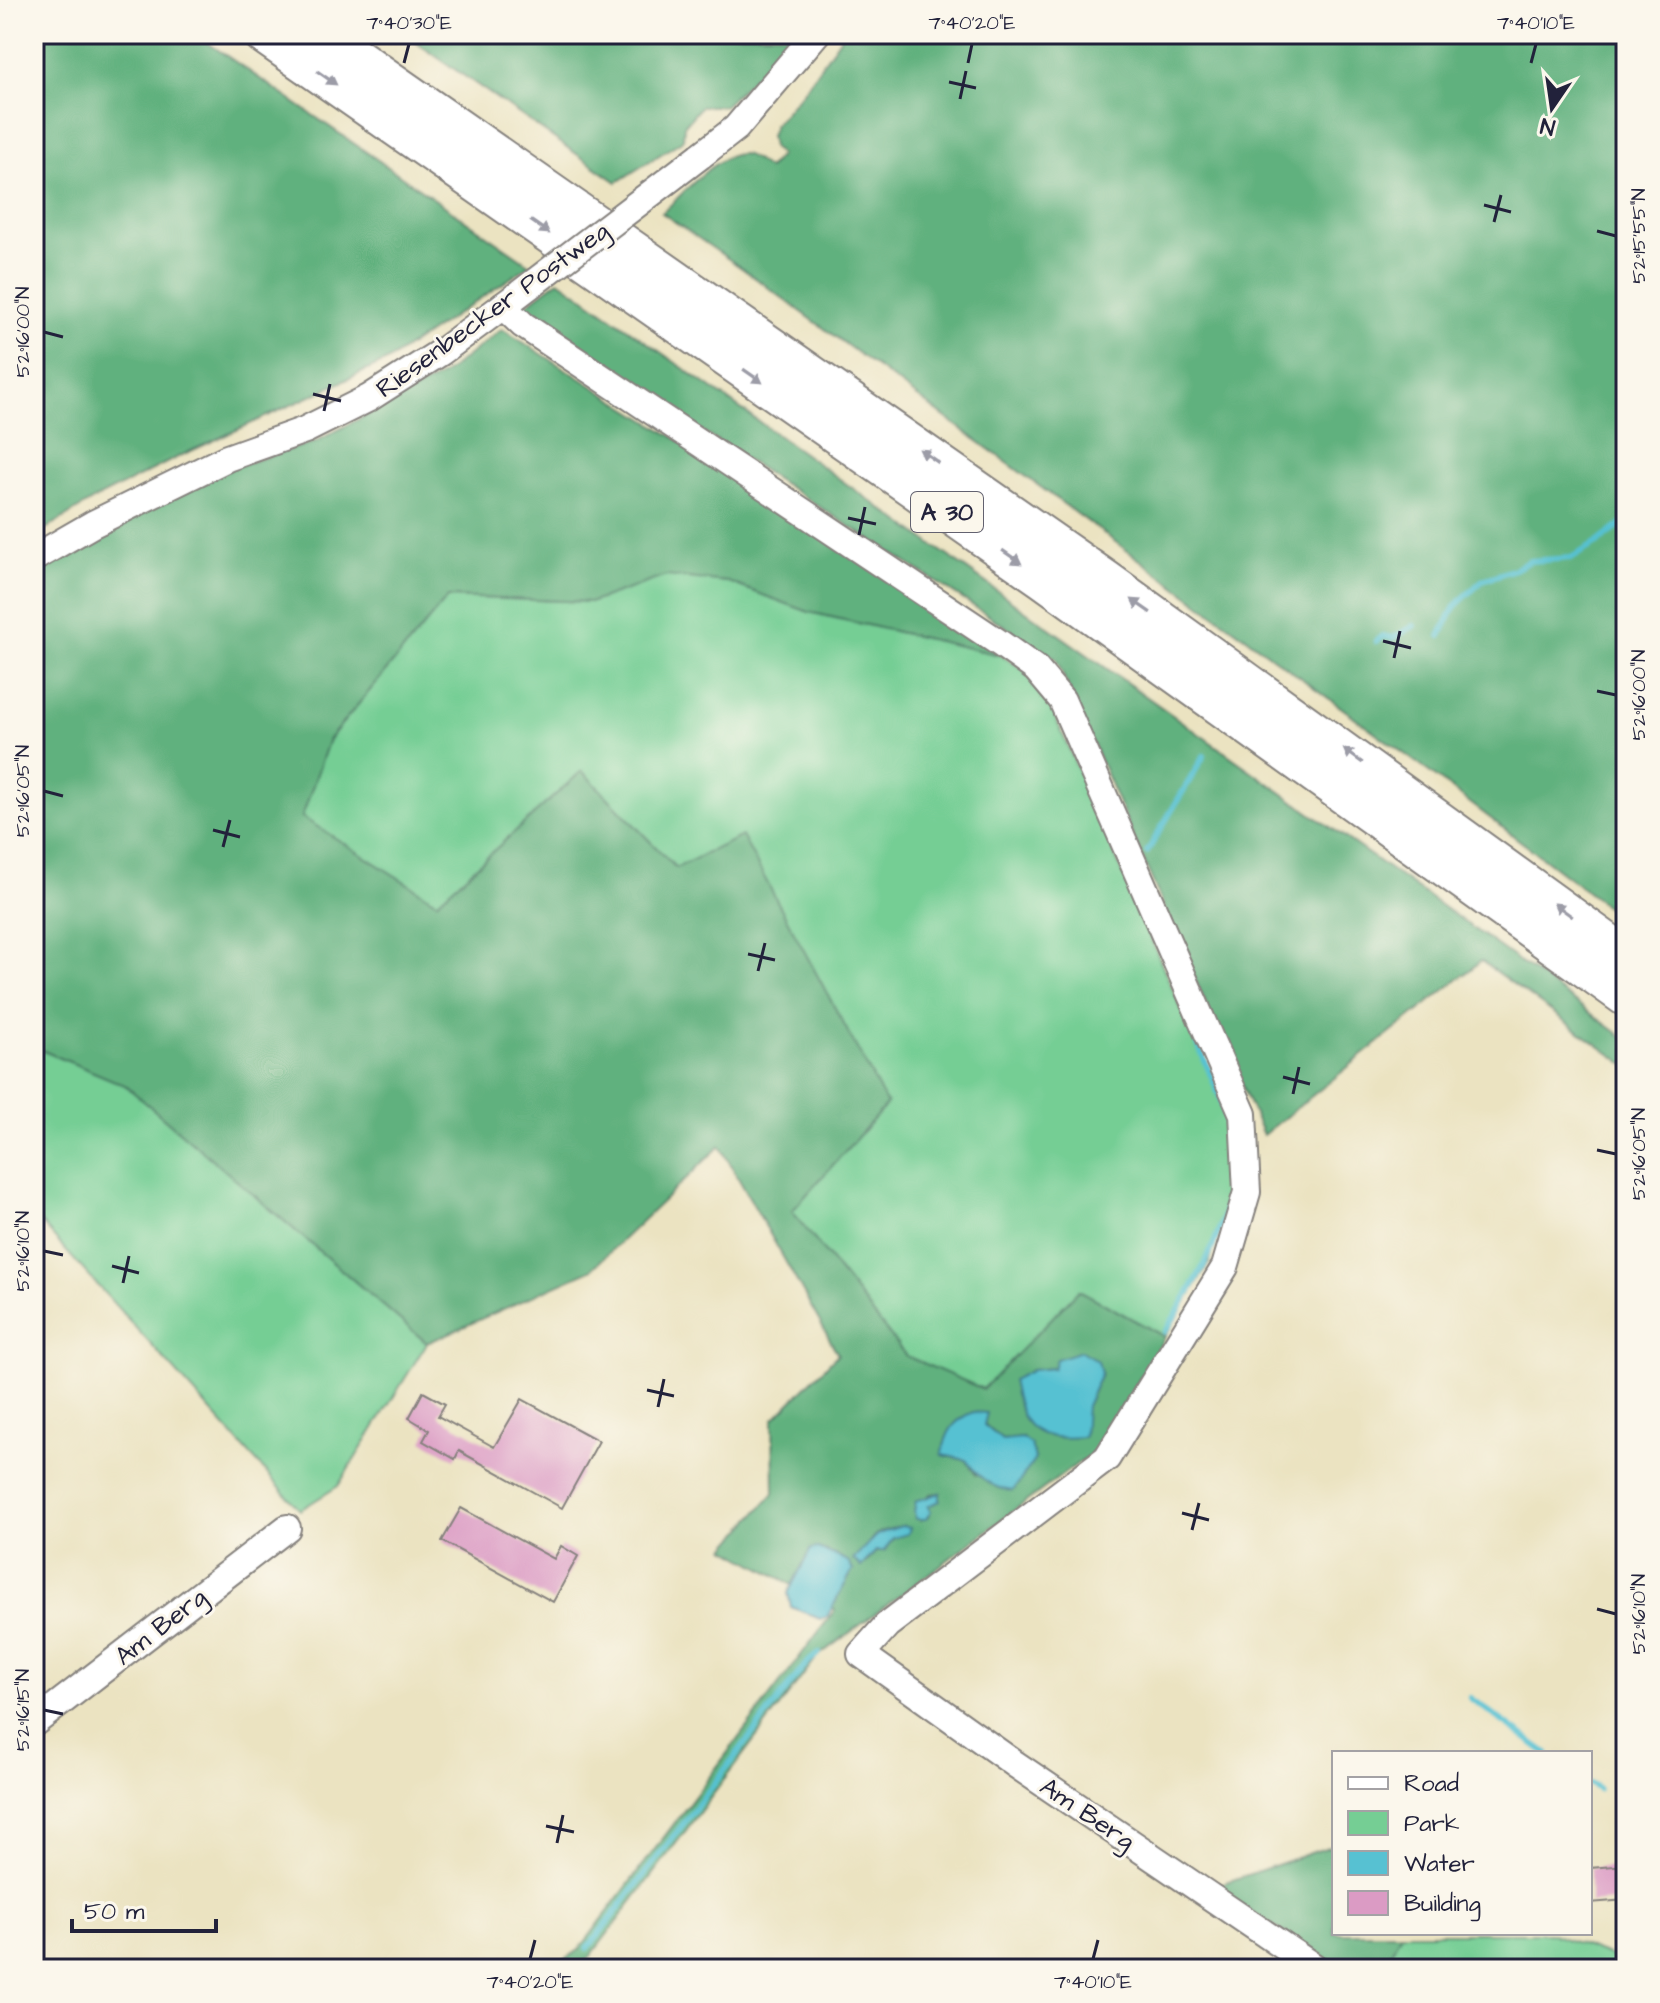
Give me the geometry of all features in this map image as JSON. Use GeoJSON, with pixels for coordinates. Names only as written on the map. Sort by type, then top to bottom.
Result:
{"type":"FeatureCollection","features":[{"type":"Feature","properties":{"kind":"highway","name":"A 30"},"geometry":{"type":"LineString","coordinates":[[263,34],[1042,578],[1626,997]]}},
{"type":"Feature","properties":{"kind":"highway","name":"A 30"},"geometry":{"type":"LineString","coordinates":[[323,34],[1106,580],[1626,956]]}},
{"type":"Feature","properties":{"kind":"street","name":"Riesenbecker Postweg"},"geometry":{"type":"LineString","coordinates":[[34,558],[93,524],[227,458],[305,430],[402,378],[509,301],[736,128],[816,34]]}},
{"type":"Feature","properties":{"kind":"street","name":"Am Berg"},"geometry":{"type":"LineString","coordinates":[[509,301],[523,325],[1036,669],[1062,700],[1243,1114],[1247,1192],[1225,1267],[1107,1458],[887,1625],[861,1654],[1015,1764],[1317,1969]]}},
{"type":"Feature","properties":{"kind":"street","name":"Am Berg"},"geometry":{"type":"LineString","coordinates":[[34,1723],[287,1528]]}},
{"type":"Feature","properties":{"kind":"green space"},"geometry":{"type":"Polygon","coordinates":[[[34,34],[195,34],[530,265],[387,361],[178,457],[95,499],[34,536],[34,34]]]}},
{"type":"Feature","properties":{"kind":"green space"},"geometry":{"type":"Polygon","coordinates":[[[404,34],[793,34],[784,48],[724,106],[701,106],[684,126],[683,140],[617,182],[404,34]]]}},
{"type":"Feature","properties":{"kind":"green space"},"geometry":{"type":"Polygon","coordinates":[[[843,34],[1626,34],[1626,921],[1432,774],[743,269],[662,213],[711,168],[732,155],[749,156],[768,169],[780,155],[772,147],[770,136],[774,125],[805,89],[843,34]]]}},
{"type":"Feature","properties":{"kind":"green space"},"geometry":{"type":"Polygon","coordinates":[[[559,280],[1626,1039],[1626,1065],[1481,961],[1263,1135],[1056,659],[535,324],[529,316],[527,304],[559,280]]]}},
{"type":"Feature","properties":{"kind":"green space"},"geometry":{"type":"Polygon","coordinates":[[[502,329],[832,537],[1000,655],[809,612],[728,582],[666,576],[592,602],[448,597],[329,739],[302,817],[437,902],[582,771],[676,868],[742,836],[887,1104],[792,1211],[906,1356],[983,1389],[1079,1290],[1165,1337],[1097,1449],[817,1657],[590,1957],[572,1969],[557,1969],[579,1950],[835,1610],[832,1608],[853,1570],[835,1554],[811,1549],[792,1585],[726,1548],[774,1493],[773,1420],[838,1354],[720,1146],[591,1270],[427,1343],[125,1085],[34,1047],[34,570],[217,472],[315,442],[443,375],[502,329]],[[1054,1368],[1032,1370],[1086,1406],[1101,1373],[1054,1368]],[[984,1424],[943,1455],[966,1460],[976,1475],[1021,1438],[1002,1440],[984,1424]],[[940,1493],[916,1501],[921,1520],[929,1516],[928,1506],[940,1493]],[[902,1526],[880,1533],[868,1545],[867,1562],[876,1551],[884,1551],[902,1526]]]}},
{"type":"Feature","properties":{"kind":"green space"},"geometry":{"type":"Polygon","coordinates":[[[666,575],[728,582],[809,612],[1000,655],[1022,668],[1050,705],[1228,1117],[1231,1189],[1209,1263],[1165,1337],[1079,1290],[983,1390],[906,1356],[792,1211],[887,1103],[676,868],[582,771],[437,902],[301,817],[329,739],[448,597],[592,602],[666,575]]]}},
{"type":"Feature","properties":{"kind":"green space"},"geometry":{"type":"Polygon","coordinates":[[[34,1047],[125,1085],[427,1343],[338,1486],[300,1510],[34,1215],[34,1047]]]}},
{"type":"Feature","properties":{"kind":"green space"},"geometry":{"type":"Polygon","coordinates":[[[1332,1846],[1332,1935],[1400,1935],[1382,1969],[1341,1969],[1212,1887],[1332,1846]]]}},
{"type":"Feature","properties":{"kind":"green space"},"geometry":{"type":"Polygon","coordinates":[[[1400,1935],[1555,1935],[1626,1962],[1626,1969],[1382,1969],[1400,1935]]]}},
{"type":"Feature","properties":{"kind":"water"},"geometry":{"type":"Polygon","coordinates":[[[1081,1351],[1098,1361],[1101,1373],[1086,1406],[1084,1437],[1041,1434],[1025,1421],[1012,1380],[1032,1370],[1053,1368],[1056,1359],[1081,1351]]]}},
{"type":"Feature","properties":{"kind":"water"},"geometry":{"type":"Polygon","coordinates":[[[973,1412],[987,1413],[984,1425],[1002,1440],[1021,1438],[1031,1444],[1035,1459],[1013,1491],[986,1481],[966,1460],[942,1455],[951,1429],[960,1419],[973,1412]]]}},
{"type":"Feature","properties":{"kind":"water"},"geometry":{"type":"Polygon","coordinates":[[[940,1493],[940,1501],[928,1506],[931,1511],[926,1519],[916,1519],[916,1501],[940,1493]]]}},
{"type":"Feature","properties":{"kind":"water"},"geometry":{"type":"Polygon","coordinates":[[[902,1526],[910,1528],[908,1534],[893,1538],[884,1551],[876,1551],[861,1567],[853,1559],[878,1535],[902,1526]]]}},
{"type":"Feature","properties":{"kind":"water"},"geometry":{"type":"Polygon","coordinates":[[[818,1548],[848,1561],[853,1570],[827,1617],[820,1619],[791,1607],[788,1593],[811,1549],[818,1548]]]}},
{"type":"Feature","properties":{"kind":"building"},"geometry":{"type":"Polygon","coordinates":[[[423,1392],[445,1404],[438,1416],[494,1447],[522,1399],[599,1441],[562,1508],[459,1451],[455,1459],[423,1441],[429,1430],[409,1418],[423,1392]]]}},
{"type":"Feature","properties":{"kind":"building"},"geometry":{"type":"Polygon","coordinates":[[[461,1508],[554,1559],[561,1546],[578,1556],[553,1602],[442,1541],[461,1508]]]}},
{"type":"Feature","properties":{"kind":"building"},"geometry":{"type":"Polygon","coordinates":[[[1626,1865],[1626,1900],[1592,1903],[1592,1868],[1626,1865]]]}},
{"type":"Feature","properties":{"kind":"waterway"},"geometry":{"type":"LineString","coordinates":[[1440,636],[1455,606],[1483,580],[1530,561],[1571,558],[1626,521]]}},
{"type":"Feature","properties":{"kind":"waterway"},"geometry":{"type":"LineString","coordinates":[[1376,641],[1383,636],[1393,638],[1414,626]]}},
{"type":"Feature","properties":{"kind":"waterway"},"geometry":{"type":"LineString","coordinates":[[1147,852],[1204,756]]}},
{"type":"Feature","properties":{"kind":"waterway"},"geometry":{"type":"LineString","coordinates":[[1193,1032],[1221,1099],[1232,1145]]}},
{"type":"Feature","properties":{"kind":"waterway"},"geometry":{"type":"LineString","coordinates":[[1165,1332],[1212,1249],[1226,1205],[1232,1157]]}},
{"type":"Feature","properties":{"kind":"waterway"},"geometry":{"type":"LineString","coordinates":[[588,1948],[806,1664],[819,1653]]}},
{"type":"Feature","properties":{"kind":"waterway"},"geometry":{"type":"LineString","coordinates":[[1470,1698],[1544,1751]]}},
{"type":"Feature","properties":{"kind":"waterway"},"geometry":{"type":"LineString","coordinates":[[1592,1785],[1598,1789]]}}]}
